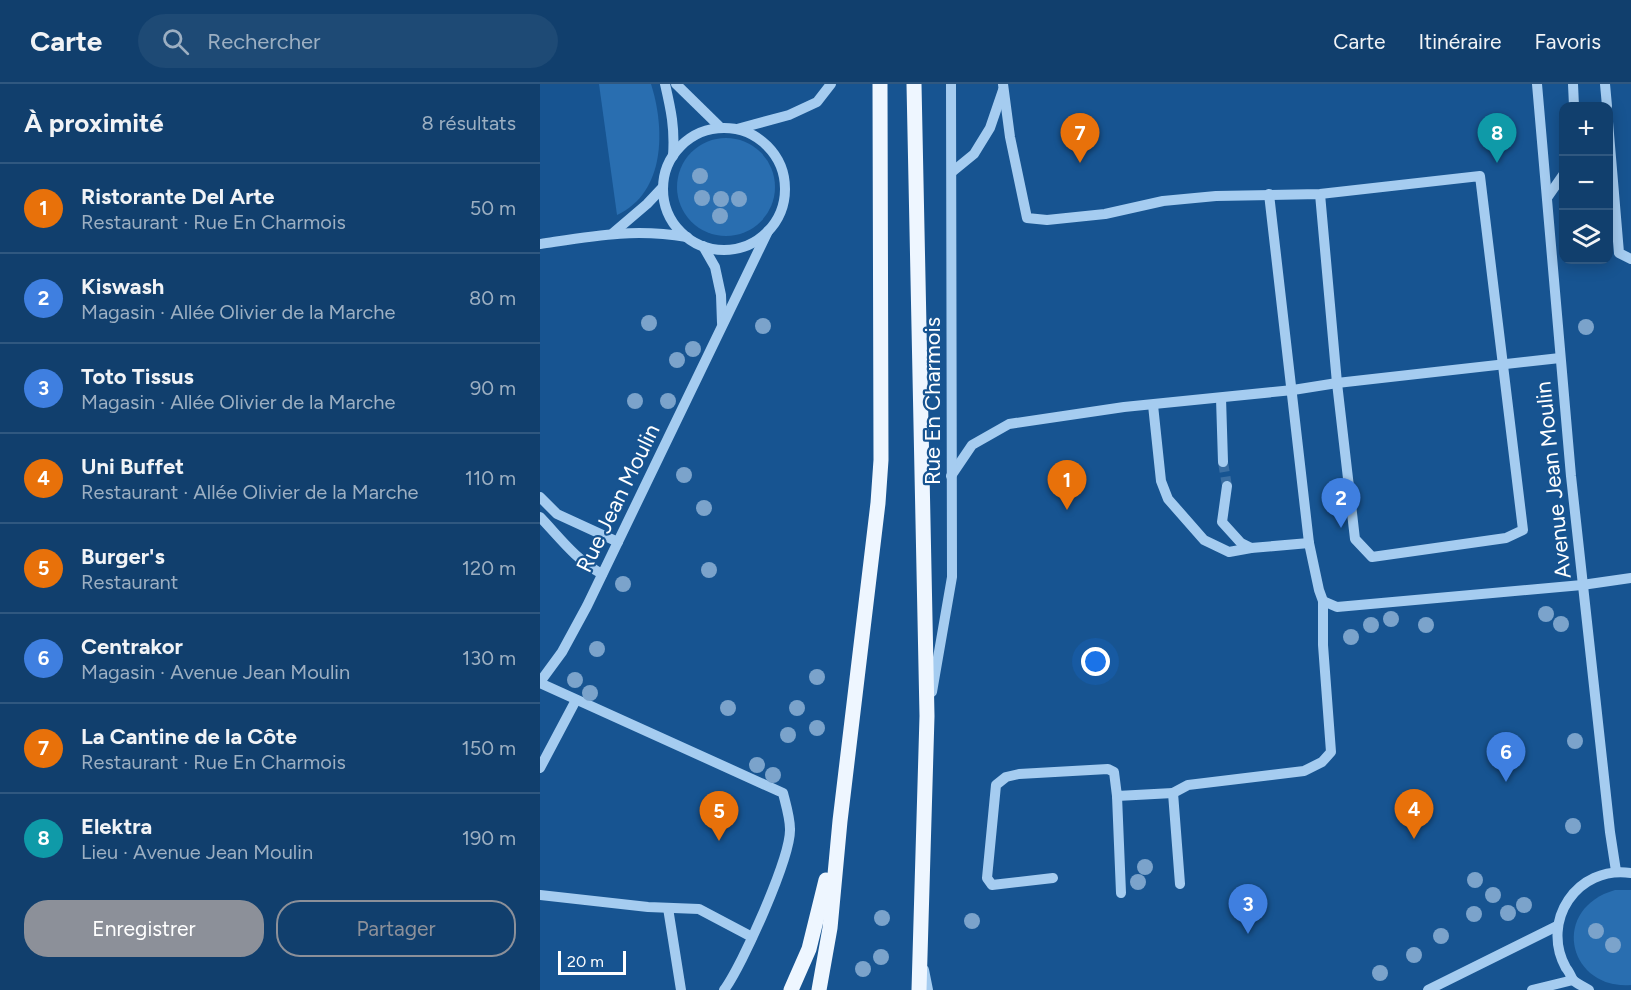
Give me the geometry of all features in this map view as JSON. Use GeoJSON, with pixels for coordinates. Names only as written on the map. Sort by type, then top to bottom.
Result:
{"type":"FeatureCollection","features":[{"type":"Feature","properties":{"kind":"main road"},"geometry":{"type":"LineString","coordinates":[[819,990],[830,928],[881,460],[880,84]]}},
{"type":"Feature","properties":{"kind":"main road"},"geometry":{"type":"LineString","coordinates":[[914,84],[927,716],[919,990]]}},
{"type":"Feature","properties":{"kind":"main road"},"geometry":{"type":"LineString","coordinates":[[790,990],[812,940],[840,821]]}},
{"type":"Feature","properties":{"kind":"street"},"geometry":{"type":"LineString","coordinates":[[665,84],[672,110],[673,156]]}},
{"type":"Feature","properties":{"kind":"street"},"geometry":{"type":"LineString","coordinates":[[676,84],[721,128]]}},
{"type":"Feature","properties":{"kind":"street"},"geometry":{"type":"LineString","coordinates":[[688,84],[692,99]]}},
{"type":"Feature","properties":{"kind":"street"},"geometry":{"type":"LineString","coordinates":[[735,129],[789,115],[816,102],[831,84]]}},
{"type":"Feature","properties":{"kind":"street","name":"Rue En Charmois"},"geometry":{"type":"LineString","coordinates":[[927,716],[952,577],[951,84]]}},
{"type":"Feature","properties":{"kind":"street","name":"Avenue Jean Moulin"},"geometry":{"type":"LineString","coordinates":[[1537,84],[1582,585],[1616,871]]}},
{"type":"Feature","properties":{"kind":"street"},"geometry":{"type":"LineString","coordinates":[[1573,84],[1574,102]]}},
{"type":"Feature","properties":{"kind":"street"},"geometry":{"type":"LineString","coordinates":[[1605,84],[1607,102]]}},
{"type":"Feature","properties":{"kind":"street"},"geometry":{"type":"LineString","coordinates":[[952,172],[974,154],[990,128],[1004,86]]}},
{"type":"Feature","properties":{"kind":"street"},"geometry":{"type":"LineString","coordinates":[[1004,86],[1010,137],[1027,219],[1047,220],[1105,214],[1163,201],[1269,194],[1320,194],[1480,176],[1523,531],[1506,538],[1372,557],[1355,539],[1337,383],[1320,194]]}},
{"type":"Feature","properties":{"kind":"street"},"geometry":{"type":"LineString","coordinates":[[721,128],[748,133],[765,144],[777,159],[784,177],[785,196],[779,215],[768,231],[754,242],[738,249],[720,250],[703,246],[687,237],[674,224],[666,206],[663,187],[666,171],[673,156],[686,141],[702,132],[721,128]]}},
{"type":"Feature","properties":{"kind":"street"},"geometry":{"type":"LineString","coordinates":[[1611,156],[1619,253],[1631,259]]}},
{"type":"Feature","properties":{"kind":"street"},"geometry":{"type":"LineString","coordinates":[[1547,198],[1559,181]]}},
{"type":"Feature","properties":{"kind":"street"},"geometry":{"type":"LineString","coordinates":[[613,233],[663,187]]}},
{"type":"Feature","properties":{"kind":"street"},"geometry":{"type":"LineString","coordinates":[[1117,795],[1173,793],[1188,785],[1304,771],[1322,762],[1331,752],[1323,645],[1323,601],[1309,543],[1269,194]]}},
{"type":"Feature","properties":{"kind":"street","name":"Rue Jean Moulin"},"geometry":{"type":"LineString","coordinates":[[540,683],[562,652],[602,574],[768,231]]}},
{"type":"Feature","properties":{"kind":"street"},"geometry":{"type":"LineString","coordinates":[[540,244],[613,233],[645,232],[687,237]]}},
{"type":"Feature","properties":{"kind":"street","name":"Rue Jean Moulin"},"geometry":{"type":"LineString","coordinates":[[703,246],[715,267],[721,295],[722,327]]}},
{"type":"Feature","properties":{"kind":"street"},"geometry":{"type":"LineString","coordinates":[[951,476],[972,445],[1009,424],[1124,407],[1293,390],[1560,358]]}},
{"type":"Feature","properties":{"kind":"street"},"geometry":{"type":"LineString","coordinates":[[1221,398],[1223,462]]}},
{"type":"Feature","properties":{"kind":"street"},"geometry":{"type":"LineString","coordinates":[[1153,405],[1161,481],[1168,499],[1204,540],[1229,552],[1309,543]]}},
{"type":"Feature","properties":{"kind":"street"},"geometry":{"type":"LineString","coordinates":[[1227,486],[1222,522],[1241,543],[1251,548]]}},
{"type":"Feature","properties":{"kind":"street"},"geometry":{"type":"LineString","coordinates":[[540,497],[557,514],[618,542]]}},
{"type":"Feature","properties":{"kind":"street"},"geometry":{"type":"LineString","coordinates":[[540,517],[585,565],[602,574]]}},
{"type":"Feature","properties":{"kind":"street"},"geometry":{"type":"LineString","coordinates":[[1323,601],[1337,607],[1582,585],[1631,578]]}},
{"type":"Feature","properties":{"kind":"street"},"geometry":{"type":"LineString","coordinates":[[540,683],[783,793],[790,831],[782,864],[752,937],[732,979],[724,990]]}},
{"type":"Feature","properties":{"kind":"street"},"geometry":{"type":"LineString","coordinates":[[540,768],[576,700]]}},
{"type":"Feature","properties":{"kind":"street"},"geometry":{"type":"LineString","coordinates":[[1053,878],[992,885],[987,878],[996,785],[1006,777],[1019,774],[1108,769],[1114,772],[1117,795],[1121,893]]}},
{"type":"Feature","properties":{"kind":"street"},"geometry":{"type":"LineString","coordinates":[[1173,793],[1180,884]]}},
{"type":"Feature","properties":{"kind":"street"},"geometry":{"type":"LineString","coordinates":[[1589,990],[1574,980],[1559,955],[1557,926],[1567,900],[1587,880],[1616,871],[1631,873]]}},
{"type":"Feature","properties":{"kind":"street"},"geometry":{"type":"LineString","coordinates":[[540,895],[648,907],[699,909],[752,937]]}},
{"type":"Feature","properties":{"kind":"street"},"geometry":{"type":"LineString","coordinates":[[668,908],[681,990]]}},
{"type":"Feature","properties":{"kind":"street"},"geometry":{"type":"LineString","coordinates":[[1428,990],[1557,926]]}},
{"type":"Feature","properties":{"kind":"street"},"geometry":{"type":"LineString","coordinates":[[919,944],[928,990]]}},
{"type":"Feature","properties":{"kind":"street"},"geometry":{"type":"LineString","coordinates":[[1532,990],[1574,980]]}},
{"type":"Feature","properties":{"kind":"shaded area"},"geometry":{"type":"Polygon","coordinates":[[[599,84],[651,84],[656,101],[659,139],[658,157],[653,175],[645,191],[633,205],[617,215],[599,84]]]}},
{"type":"Feature","properties":{"kind":"shaded area"},"geometry":{"type":"Polygon","coordinates":[[[726,138],[745,142],[761,152],[771,168],[775,187],[771,206],[761,222],[745,232],[726,236],[707,232],[691,222],[681,206],[677,187],[681,168],[691,152],[707,142],[726,138]]]}},
{"type":"Feature","properties":{"kind":"shaded area"},"geometry":{"type":"Polygon","coordinates":[[[1615,890],[1631,890],[1631,985],[1610,983],[1593,975],[1581,962],[1575,946],[1574,930],[1581,914],[1594,900],[1615,890]]]}},
{"type":"Feature","properties":{"kind":"tunnel"},"geometry":{"type":"LineString","coordinates":[[1223,462],[1227,486]]}},
{"type":"Feature","properties":{"kind":"place","name":"La Cantine de la Côte"},"geometry":{"type":"Point","coordinates":[1080,163]}},
{"type":"Feature","properties":{"kind":"place","name":"Elektra"},"geometry":{"type":"Point","coordinates":[1497,163]}},
{"type":"Feature","properties":{"kind":"place","name":"Ristorante Del Arte"},"geometry":{"type":"Point","coordinates":[1067,510]}},
{"type":"Feature","properties":{"kind":"place","name":"Kiswash"},"geometry":{"type":"Point","coordinates":[1341,528]}},
{"type":"Feature","properties":{"kind":"place","name":"Centrakor"},"geometry":{"type":"Point","coordinates":[1506,782]}},
{"type":"Feature","properties":{"kind":"place","name":"Uni Buffet"},"geometry":{"type":"Point","coordinates":[1414,839]}},
{"type":"Feature","properties":{"kind":"place","name":"Burger's"},"geometry":{"type":"Point","coordinates":[719,841]}},
{"type":"Feature","properties":{"kind":"place","name":"Toto Tissus"},"geometry":{"type":"Point","coordinates":[1248,934]}}]}
